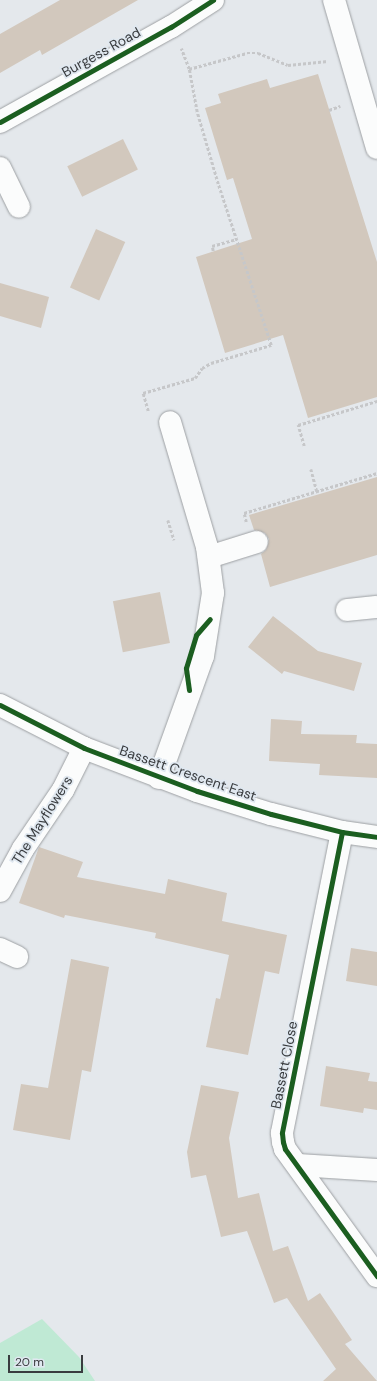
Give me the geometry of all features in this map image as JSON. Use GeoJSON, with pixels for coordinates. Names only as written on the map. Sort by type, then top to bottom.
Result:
{"type":"FeatureCollection","features":[{"type":"Feature","properties":{"kind":"street","name":"Burgess Road"},"geometry":{"type":"LineString","coordinates":[[0,122],[171,27],[212,0]]}},
{"type":"Feature","properties":{"kind":"street"},"geometry":{"type":"LineString","coordinates":[[334,0],[377,148]]}},
{"type":"Feature","properties":{"kind":"street"},"geometry":{"type":"LineString","coordinates":[[0,168],[19,207]]}},
{"type":"Feature","properties":{"kind":"street"},"geometry":{"type":"LineString","coordinates":[[159,778],[208,637],[213,593],[210,557],[170,422]]}},
{"type":"Feature","properties":{"kind":"street"},"geometry":{"type":"LineString","coordinates":[[210,557],[252,534]]}},
{"type":"Feature","properties":{"kind":"street"},"geometry":{"type":"LineString","coordinates":[[347,610],[377,607]]}},
{"type":"Feature","properties":{"kind":"street","name":"Bassett Crescent East"},"geometry":{"type":"LineString","coordinates":[[0,705],[84,748],[159,778],[271,814],[342,832],[377,837]]}},
{"type":"Feature","properties":{"kind":"street","name":"The Mayflowers"},"geometry":{"type":"LineString","coordinates":[[0,891],[23,849],[63,790],[84,748]]}},
{"type":"Feature","properties":{"kind":"street","name":"Bassett Close"},"geometry":{"type":"LineString","coordinates":[[342,832],[282,1132],[286,1150],[377,1276]]}},
{"type":"Feature","properties":{"kind":"street"},"geometry":{"type":"LineString","coordinates":[[298,1165],[377,1170]]}},
{"type":"Feature","properties":{"kind":"path"},"geometry":{"type":"LineString","coordinates":[[149,416],[143,393],[195,378],[202,368],[211,363],[271,345],[197,112],[189,69],[171,27]]}},
{"type":"Feature","properties":{"kind":"path"},"geometry":{"type":"LineString","coordinates":[[189,69],[247,53],[258,53],[288,65],[316,64],[330,61]]}},
{"type":"Feature","properties":{"kind":"path"},"geometry":{"type":"LineString","coordinates":[[213,251],[212,246],[237,239]]}},
{"type":"Feature","properties":{"kind":"path"},"geometry":{"type":"LineString","coordinates":[[243,347],[244,352]]}},
{"type":"Feature","properties":{"kind":"path"},"geometry":{"type":"LineString","coordinates":[[304,446],[298,424],[377,401]]}},
{"type":"Feature","properties":{"kind":"path"},"geometry":{"type":"LineString","coordinates":[[311,469],[317,491]]}},
{"type":"Feature","properties":{"kind":"path"},"geometry":{"type":"LineString","coordinates":[[252,534],[244,513],[377,473]]}},
{"type":"Feature","properties":{"kind":"path"},"geometry":{"type":"LineString","coordinates":[[168,520],[174,540]]}},
{"type":"Feature","properties":{"kind":"green space"},"geometry":{"type":"Polygon","coordinates":[[[42,1319],[79,1357],[95,1381],[0,1381],[0,1343],[42,1319]]]}},
{"type":"Feature","properties":{"kind":"building"},"geometry":{"type":"Polygon","coordinates":[[[60,0],[138,0],[42,55],[40,50],[0,73],[0,34],[60,0]]]}},
{"type":"Feature","properties":{"kind":"building"},"geometry":{"type":"Polygon","coordinates":[[[318,74],[377,262],[377,397],[308,418],[283,335],[225,353],[196,257],[252,239],[233,178],[227,180],[205,108],[221,103],[218,94],[267,79],[270,88],[318,74]]]}},
{"type":"Feature","properties":{"kind":"building"},"geometry":{"type":"Polygon","coordinates":[[[123,139],[138,170],[82,197],[67,166],[123,139]]]}},
{"type":"Feature","properties":{"kind":"building"},"geometry":{"type":"Polygon","coordinates":[[[96,229],[125,242],[99,300],[70,287],[96,229]]]}},
{"type":"Feature","properties":{"kind":"building"},"geometry":{"type":"Polygon","coordinates":[[[0,283],[49,297],[41,328],[0,316],[0,283]]]}},
{"type":"Feature","properties":{"kind":"building"},"geometry":{"type":"Polygon","coordinates":[[[377,477],[377,555],[270,587],[261,554],[266,550],[269,539],[265,533],[254,530],[249,515],[377,477]]]}},
{"type":"Feature","properties":{"kind":"building"},"geometry":{"type":"Polygon","coordinates":[[[160,592],[170,643],[123,652],[113,601],[160,592]]]}},
{"type":"Feature","properties":{"kind":"building"},"geometry":{"type":"Polygon","coordinates":[[[273,616],[318,651],[362,663],[354,691],[284,671],[282,674],[248,647],[273,616]]]}},
{"type":"Feature","properties":{"kind":"building"},"geometry":{"type":"Polygon","coordinates":[[[271,719],[302,721],[301,734],[357,735],[356,743],[377,744],[377,778],[319,775],[320,764],[269,761],[271,719]]]}},
{"type":"Feature","properties":{"kind":"building"},"geometry":{"type":"Polygon","coordinates":[[[39,847],[83,862],[77,877],[165,894],[168,879],[227,893],[222,921],[287,935],[279,974],[265,971],[248,1055],[206,1047],[216,998],[220,999],[229,955],[155,938],[156,933],[65,915],[64,918],[19,903],[39,847]]]}},
{"type":"Feature","properties":{"kind":"building"},"geometry":{"type":"Polygon","coordinates":[[[351,948],[377,952],[377,986],[346,981],[351,948]]]}},
{"type":"Feature","properties":{"kind":"building"},"geometry":{"type":"Polygon","coordinates":[[[71,959],[109,967],[91,1072],[82,1070],[70,1140],[13,1130],[21,1084],[48,1088],[71,959]]]}},
{"type":"Feature","properties":{"kind":"building"},"geometry":{"type":"Polygon","coordinates":[[[326,1066],[370,1073],[368,1081],[377,1082],[377,1110],[364,1108],[363,1113],[320,1106],[326,1066]]]}},
{"type":"Feature","properties":{"kind":"building"},"geometry":{"type":"Polygon","coordinates":[[[201,1085],[239,1092],[229,1138],[238,1198],[259,1193],[273,1251],[288,1246],[308,1301],[320,1293],[352,1340],[345,1344],[377,1381],[323,1381],[336,1369],[287,1298],[274,1303],[247,1231],[221,1237],[206,1175],[191,1178],[187,1152],[201,1085]]]}},
{"type":"Feature","properties":{"kind":"cycle path"},"geometry":{"type":"LineString","coordinates":[[0,122],[171,27],[213,0]]}},
{"type":"Feature","properties":{"kind":"cycle path"},"geometry":{"type":"LineString","coordinates":[[189,690],[186,668],[196,635],[210,619]]}},
{"type":"Feature","properties":{"kind":"cycle path"},"geometry":{"type":"LineString","coordinates":[[0,705],[84,748],[197,791],[271,814],[342,832],[377,837]]}},
{"type":"Feature","properties":{"kind":"cycle path"},"geometry":{"type":"LineString","coordinates":[[342,832],[282,1133],[285,1149],[377,1276]]}}]}
